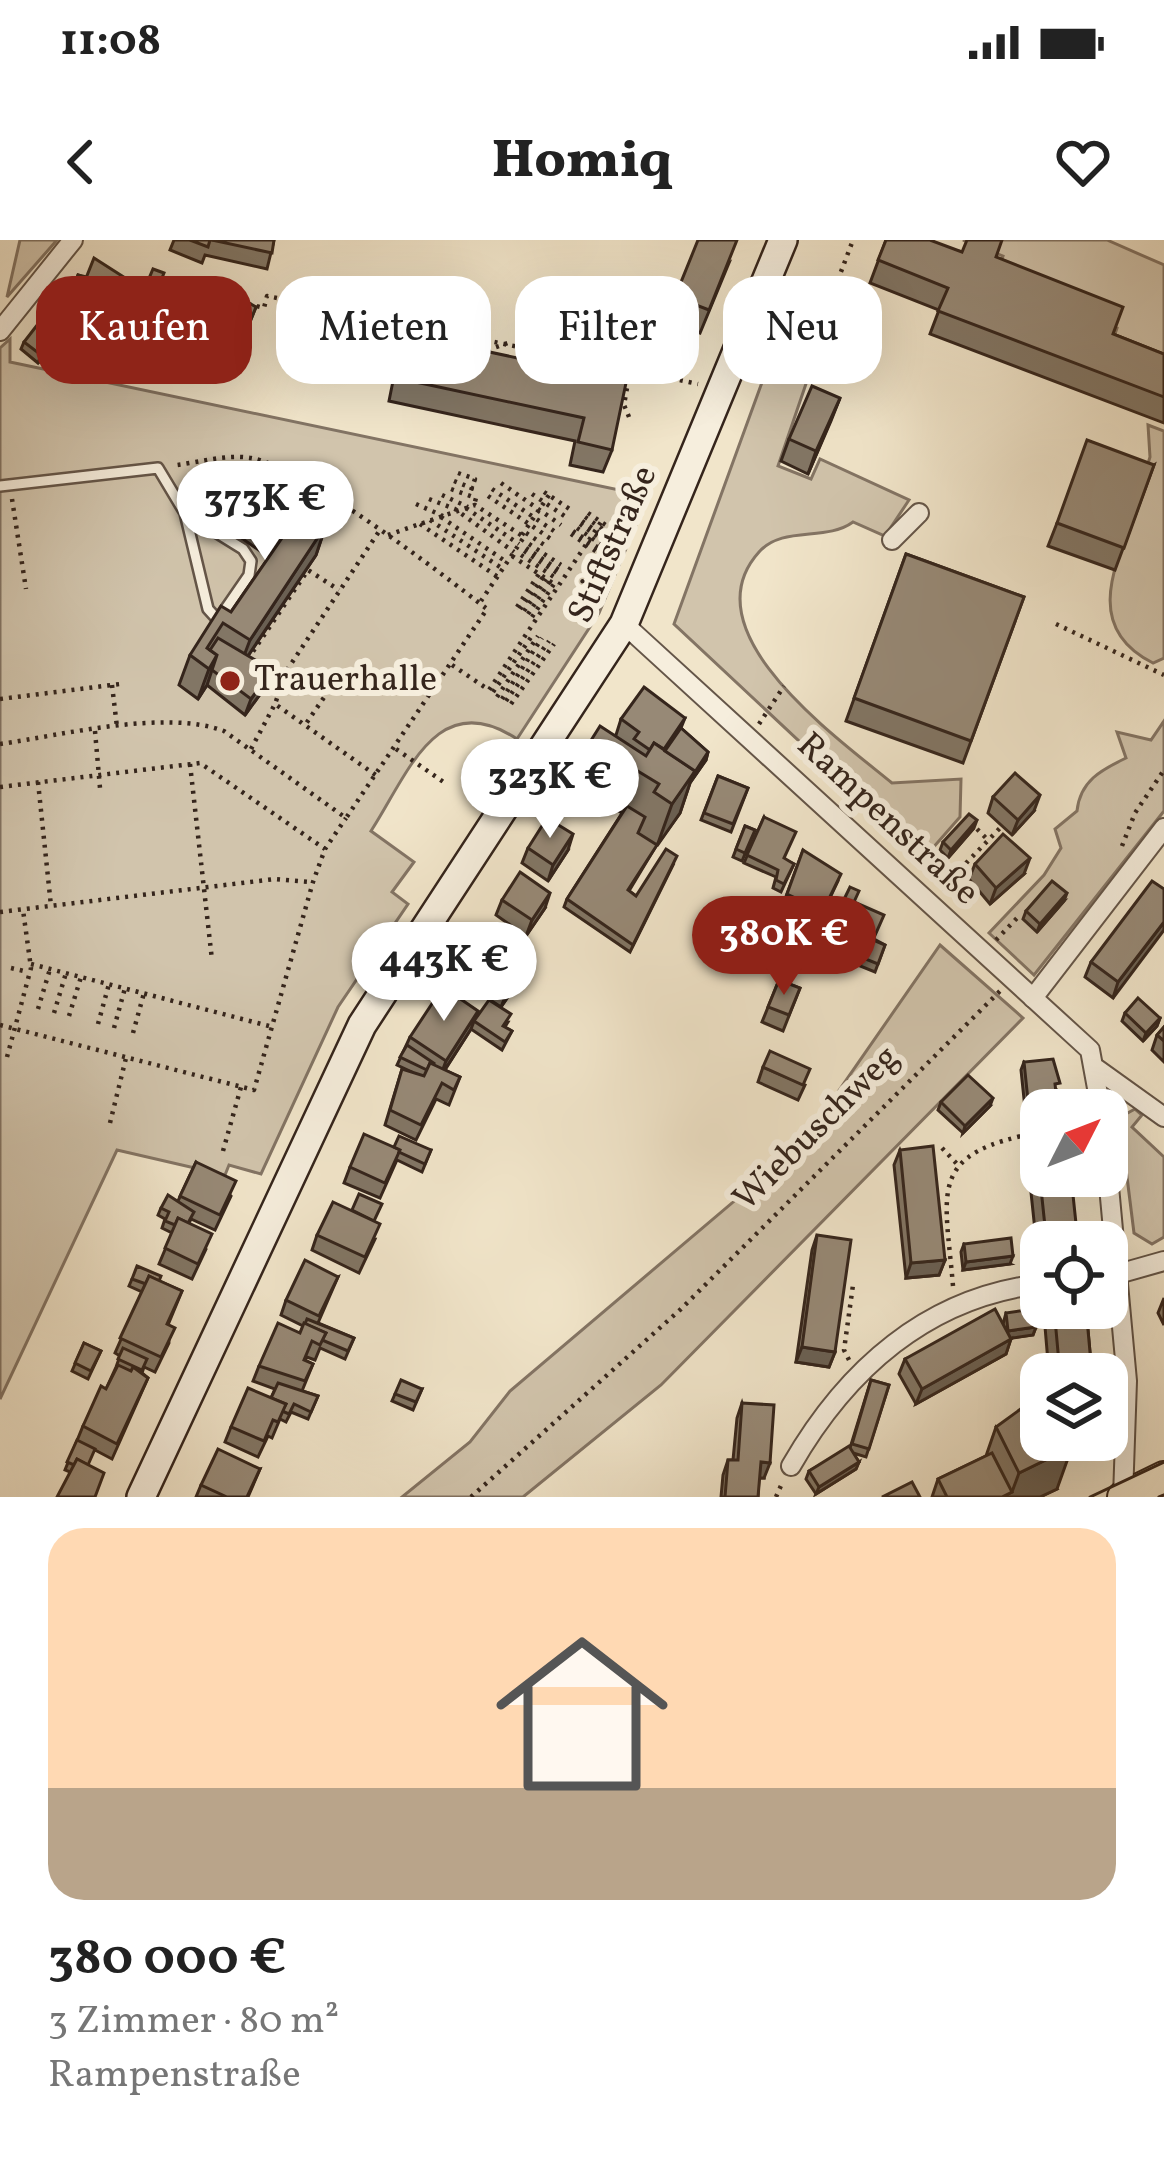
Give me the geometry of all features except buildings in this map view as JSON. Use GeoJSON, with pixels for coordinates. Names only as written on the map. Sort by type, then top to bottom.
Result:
{"type":"FeatureCollection","features":[{"type":"Feature","properties":{"kind":"main road"},"geometry":{"type":"LineString","coordinates":[[1123,1497],[1164,1477]]}},
{"type":"Feature","properties":{"kind":"street"},"geometry":{"type":"LineString","coordinates":[[0,331],[74,240]]}},
{"type":"Feature","properties":{"kind":"street","name":"Stiftstraße"},"geometry":{"type":"LineString","coordinates":[[768,276],[783,240]]}},
{"type":"Feature","properties":{"kind":"street","name":"Stiftstraße"},"geometry":{"type":"LineString","coordinates":[[141,1497],[362,1025],[624,624],[723,384]]}},
{"type":"Feature","properties":{"kind":"street"},"geometry":{"type":"LineString","coordinates":[[892,540],[920,513]]}},
{"type":"Feature","properties":{"kind":"street","name":"Rampenstraße"},"geometry":{"type":"LineString","coordinates":[[624,624],[1090,1051],[1096,1069],[1164,1117]]}},
{"type":"Feature","properties":{"kind":"street"},"geometry":{"type":"LineString","coordinates":[[1033,998],[1164,828]]}},
{"type":"Feature","properties":{"kind":"street"},"geometry":{"type":"LineString","coordinates":[[1096,1069],[1098,1089]]}},
{"type":"Feature","properties":{"kind":"street"},"geometry":{"type":"LineString","coordinates":[[1128,1271],[1164,1261]]}},
{"type":"Feature","properties":{"kind":"street"},"geometry":{"type":"LineString","coordinates":[[791,1466],[814,1426],[856,1376],[902,1336],[955,1307],[1020,1290]]}},
{"type":"Feature","properties":{"kind":"street"},"geometry":{"type":"LineString","coordinates":[[1120,1329],[1127,1381],[1123,1497]]}},
{"type":"Feature","properties":{"kind":"lane"},"geometry":{"type":"LineString","coordinates":[[5,486],[158,468],[185,513],[208,609],[218,620],[249,574],[251,561],[243,550],[185,513]]}},
{"type":"Feature","properties":{"kind":"path"},"geometry":{"type":"LineString","coordinates":[[841,276],[853,240]]}},
{"type":"Feature","properties":{"kind":"path"},"geometry":{"type":"LineString","coordinates":[[116,275],[122,276]]}},
{"type":"Feature","properties":{"kind":"path"},"geometry":{"type":"LineString","coordinates":[[252,305],[264,308],[267,296],[276,298]]}},
{"type":"Feature","properties":{"kind":"path"},"geometry":{"type":"LineString","coordinates":[[491,341],[515,346]]}},
{"type":"Feature","properties":{"kind":"path"},"geometry":{"type":"LineString","coordinates":[[491,349],[508,344]]}},
{"type":"Feature","properties":{"kind":"path"},"geometry":{"type":"LineString","coordinates":[[628,384],[624,405],[629,417]]}},
{"type":"Feature","properties":{"kind":"path"},"geometry":{"type":"LineString","coordinates":[[695,384],[721,390]]}},
{"type":"Feature","properties":{"kind":"path"},"geometry":{"type":"LineString","coordinates":[[0,1025],[254,1090],[325,849],[487,609],[380,530],[251,458],[158,468]]}},
{"type":"Feature","properties":{"kind":"path"},"geometry":{"type":"LineString","coordinates":[[388,536],[469,507],[476,498],[475,479],[458,473]]}},
{"type":"Feature","properties":{"kind":"path"},"geometry":{"type":"LineString","coordinates":[[454,481],[474,491]]}},
{"type":"Feature","properties":{"kind":"path"},"geometry":{"type":"LineString","coordinates":[[501,484],[561,525]]}},
{"type":"Feature","properties":{"kind":"path"},"geometry":{"type":"LineString","coordinates":[[5,486],[26,589]]}},
{"type":"Feature","properties":{"kind":"path"},"geometry":{"type":"LineString","coordinates":[[451,489],[474,491]]}},
{"type":"Feature","properties":{"kind":"path"},"geometry":{"type":"LineString","coordinates":[[493,489],[552,535]]}},
{"type":"Feature","properties":{"kind":"path"},"geometry":{"type":"LineString","coordinates":[[532,494],[572,510]]}},
{"type":"Feature","properties":{"kind":"path"},"geometry":{"type":"LineString","coordinates":[[442,495],[523,534]]}},
{"type":"Feature","properties":{"kind":"path"},"geometry":{"type":"LineString","coordinates":[[488,496],[532,521]]}},
{"type":"Feature","properties":{"kind":"path"},"geometry":{"type":"LineString","coordinates":[[480,603],[520,551],[523,534],[546,497]]}},
{"type":"Feature","properties":{"kind":"path"},"geometry":{"type":"LineString","coordinates":[[546,497],[566,517]]}},
{"type":"Feature","properties":{"kind":"path"},"geometry":{"type":"LineString","coordinates":[[429,499],[520,551],[552,577]]}},
{"type":"Feature","properties":{"kind":"path"},"geometry":{"type":"LineString","coordinates":[[416,503],[478,542],[520,551],[546,546]]}},
{"type":"Feature","properties":{"kind":"path"},"geometry":{"type":"LineString","coordinates":[[469,507],[552,577]]}},
{"type":"Feature","properties":{"kind":"path"},"geometry":{"type":"LineString","coordinates":[[430,520],[502,569]]}},
{"type":"Feature","properties":{"kind":"path"},"geometry":{"type":"LineString","coordinates":[[420,524],[498,577]]}},
{"type":"Feature","properties":{"kind":"path"},"geometry":{"type":"LineString","coordinates":[[579,524],[608,543],[593,534],[579,524]]}},
{"type":"Feature","properties":{"kind":"path"},"geometry":{"type":"LineString","coordinates":[[478,542],[490,525]]}},
{"type":"Feature","properties":{"kind":"path"},"geometry":{"type":"LineString","coordinates":[[251,748],[287,670],[380,530]]}},
{"type":"Feature","properties":{"kind":"path"},"geometry":{"type":"LineString","coordinates":[[520,551],[523,534]]}},
{"type":"Feature","properties":{"kind":"path"},"geometry":{"type":"LineString","coordinates":[[552,577],[524,612],[593,534]]}},
{"type":"Feature","properties":{"kind":"path"},"geometry":{"type":"LineString","coordinates":[[457,549],[466,535]]}},
{"type":"Feature","properties":{"kind":"path"},"geometry":{"type":"LineString","coordinates":[[520,551],[552,577]]}},
{"type":"Feature","properties":{"kind":"path"},"geometry":{"type":"LineString","coordinates":[[282,684],[247,660],[308,570],[339,590]]}},
{"type":"Feature","properties":{"kind":"path"},"geometry":{"type":"LineString","coordinates":[[451,664],[489,690],[524,661],[552,577]]}},
{"type":"Feature","properties":{"kind":"path"},"geometry":{"type":"LineString","coordinates":[[1056,623],[1164,675]]}},
{"type":"Feature","properties":{"kind":"path"},"geometry":{"type":"LineString","coordinates":[[543,638],[502,699],[524,661],[543,638]]}},
{"type":"Feature","properties":{"kind":"path"},"geometry":{"type":"LineString","coordinates":[[287,670],[325,696],[305,725]]}},
{"type":"Feature","properties":{"kind":"path"},"geometry":{"type":"LineString","coordinates":[[0,699],[116,685],[117,728]]}},
{"type":"Feature","properties":{"kind":"path"},"geometry":{"type":"LineString","coordinates":[[749,738],[784,686]]}},
{"type":"Feature","properties":{"kind":"path"},"geometry":{"type":"LineString","coordinates":[[275,704],[376,776]]}},
{"type":"Feature","properties":{"kind":"path"},"geometry":{"type":"LineString","coordinates":[[0,744],[117,728],[207,724],[251,748],[346,818]]}},
{"type":"Feature","properties":{"kind":"path"},"geometry":{"type":"LineString","coordinates":[[95,731],[100,788]]}},
{"type":"Feature","properties":{"kind":"path"},"geometry":{"type":"LineString","coordinates":[[395,748],[445,783]]}},
{"type":"Feature","properties":{"kind":"path"},"geometry":{"type":"LineString","coordinates":[[0,787],[200,763],[325,849]]}},
{"type":"Feature","properties":{"kind":"path"},"geometry":{"type":"LineString","coordinates":[[190,764],[212,960]]}},
{"type":"Feature","properties":{"kind":"path"},"geometry":{"type":"LineString","coordinates":[[1119,854],[1135,813],[1164,770]]}},
{"type":"Feature","properties":{"kind":"path"},"geometry":{"type":"LineString","coordinates":[[38,782],[51,906]]}},
{"type":"Feature","properties":{"kind":"path"},"geometry":{"type":"LineString","coordinates":[[928,902],[1002,826]]}},
{"type":"Feature","properties":{"kind":"path"},"geometry":{"type":"LineString","coordinates":[[977,830],[988,841]]}},
{"type":"Feature","properties":{"kind":"path"},"geometry":{"type":"LineString","coordinates":[[0,912],[275,878],[313,882]]}},
{"type":"Feature","properties":{"kind":"path"},"geometry":{"type":"LineString","coordinates":[[7,1057],[30,968],[23,910]]}},
{"type":"Feature","properties":{"kind":"path"},"geometry":{"type":"LineString","coordinates":[[984,953],[1018,917]]}},
{"type":"Feature","properties":{"kind":"path"},"geometry":{"type":"LineString","coordinates":[[10,968],[50,969],[272,1026]]}},
{"type":"Feature","properties":{"kind":"path"},"geometry":{"type":"LineString","coordinates":[[38,1009],[50,969]]}},
{"type":"Feature","properties":{"kind":"path"},"geometry":{"type":"LineString","coordinates":[[54,1013],[66,973]]}},
{"type":"Feature","properties":{"kind":"path"},"geometry":{"type":"LineString","coordinates":[[69,1016],[81,976]]}},
{"type":"Feature","properties":{"kind":"path","name":"Wiebuschweg"},"geometry":{"type":"LineString","coordinates":[[471,1497],[698,1292],[1012,979]]}},
{"type":"Feature","properties":{"kind":"path"},"geometry":{"type":"LineString","coordinates":[[98,1024],[109,984]]}},
{"type":"Feature","properties":{"kind":"path"},"geometry":{"type":"LineString","coordinates":[[114,1028],[125,988]]}},
{"type":"Feature","properties":{"kind":"path"},"geometry":{"type":"LineString","coordinates":[[133,1033],[144,993]]}},
{"type":"Feature","properties":{"kind":"path"},"geometry":{"type":"LineString","coordinates":[[110,1123],[127,1057]]}},
{"type":"Feature","properties":{"kind":"path"},"geometry":{"type":"LineString","coordinates":[[224,1151],[241,1087]]}},
{"type":"Feature","properties":{"kind":"path"},"geometry":{"type":"LineString","coordinates":[[955,1307],[944,1187],[957,1164],[1020,1136]]}},
{"type":"Feature","properties":{"kind":"path"},"geometry":{"type":"LineString","coordinates":[[942,1148],[957,1164]]}},
{"type":"Feature","properties":{"kind":"path"},"geometry":{"type":"LineString","coordinates":[[853,1285],[844,1349],[856,1376]]}},
{"type":"Feature","properties":{"kind":"shaded area"},"geometry":{"type":"Polygon","coordinates":[[[20,240],[57,240],[7,297],[20,240]]]}},
{"type":"Feature","properties":{"kind":"shaded area"},"geometry":{"type":"Polygon","coordinates":[[[963,240],[1107,240],[1164,265],[1164,378],[1107,357],[1117,328],[995,279],[1003,256],[963,240]]]}},
{"type":"Feature","properties":{"kind":"shaded area"},"geometry":{"type":"Polygon","coordinates":[[[10,339],[10,362],[36,367],[36,384],[115,384],[648,496],[599,613],[517,739],[489,725],[466,723],[445,730],[412,763],[371,831],[414,862],[392,892],[408,904],[338,1007],[261,1174],[229,1165],[225,1175],[117,1150],[0,1399],[0,348],[10,339]]]}},
{"type":"Feature","properties":{"kind":"shaded area"},"geometry":{"type":"Polygon","coordinates":[[[761,384],[806,384],[778,466],[811,479],[820,459],[909,500],[885,536],[853,522],[769,544],[759,552],[742,583],[742,616],[755,649],[779,681],[892,783],[961,779],[960,817],[924,858],[674,624],[761,384]]]}},
{"type":"Feature","properties":{"kind":"shaded area"},"geometry":{"type":"Polygon","coordinates":[[[1148,425],[1164,431],[1164,658],[1153,663],[1129,647],[1110,607],[1117,561],[1145,488],[1141,486],[1150,457],[1148,425]]]}},
{"type":"Feature","properties":{"kind":"shaded area"},"geometry":{"type":"Polygon","coordinates":[[[1164,721],[1164,811],[1034,975],[989,933],[1044,875],[1061,848],[1055,829],[1077,811],[1087,784],[1126,758],[1117,732],[1151,740],[1164,721]]]}},
{"type":"Feature","properties":{"kind":"shaded area"},"geometry":{"type":"Polygon","coordinates":[[[940,945],[1023,1018],[661,1385],[523,1497],[402,1497],[470,1442],[510,1391],[765,1175],[776,1181],[940,945]]]}},
{"type":"Feature","properties":{"kind":"shaded area"},"geometry":{"type":"Polygon","coordinates":[[[1135,1109],[1142,1115],[1132,1127],[1164,1157],[1164,1237],[1152,1244],[1134,1233],[1128,1113],[1135,1109]]]}},
{"type":"Feature","properties":{"kind":"tram line"},"geometry":{"type":"LineString","coordinates":[[1090,1497],[1164,1462]]}},
{"type":"Feature","properties":{"kind":"tram line"},"geometry":{"type":"LineString","coordinates":[[1159,1497],[1164,1495]]}},
{"type":"Feature","properties":{"kind":"place","name":"Trauerhalle"},"geometry":{"type":"Point","coordinates":[230,681]}}]}
